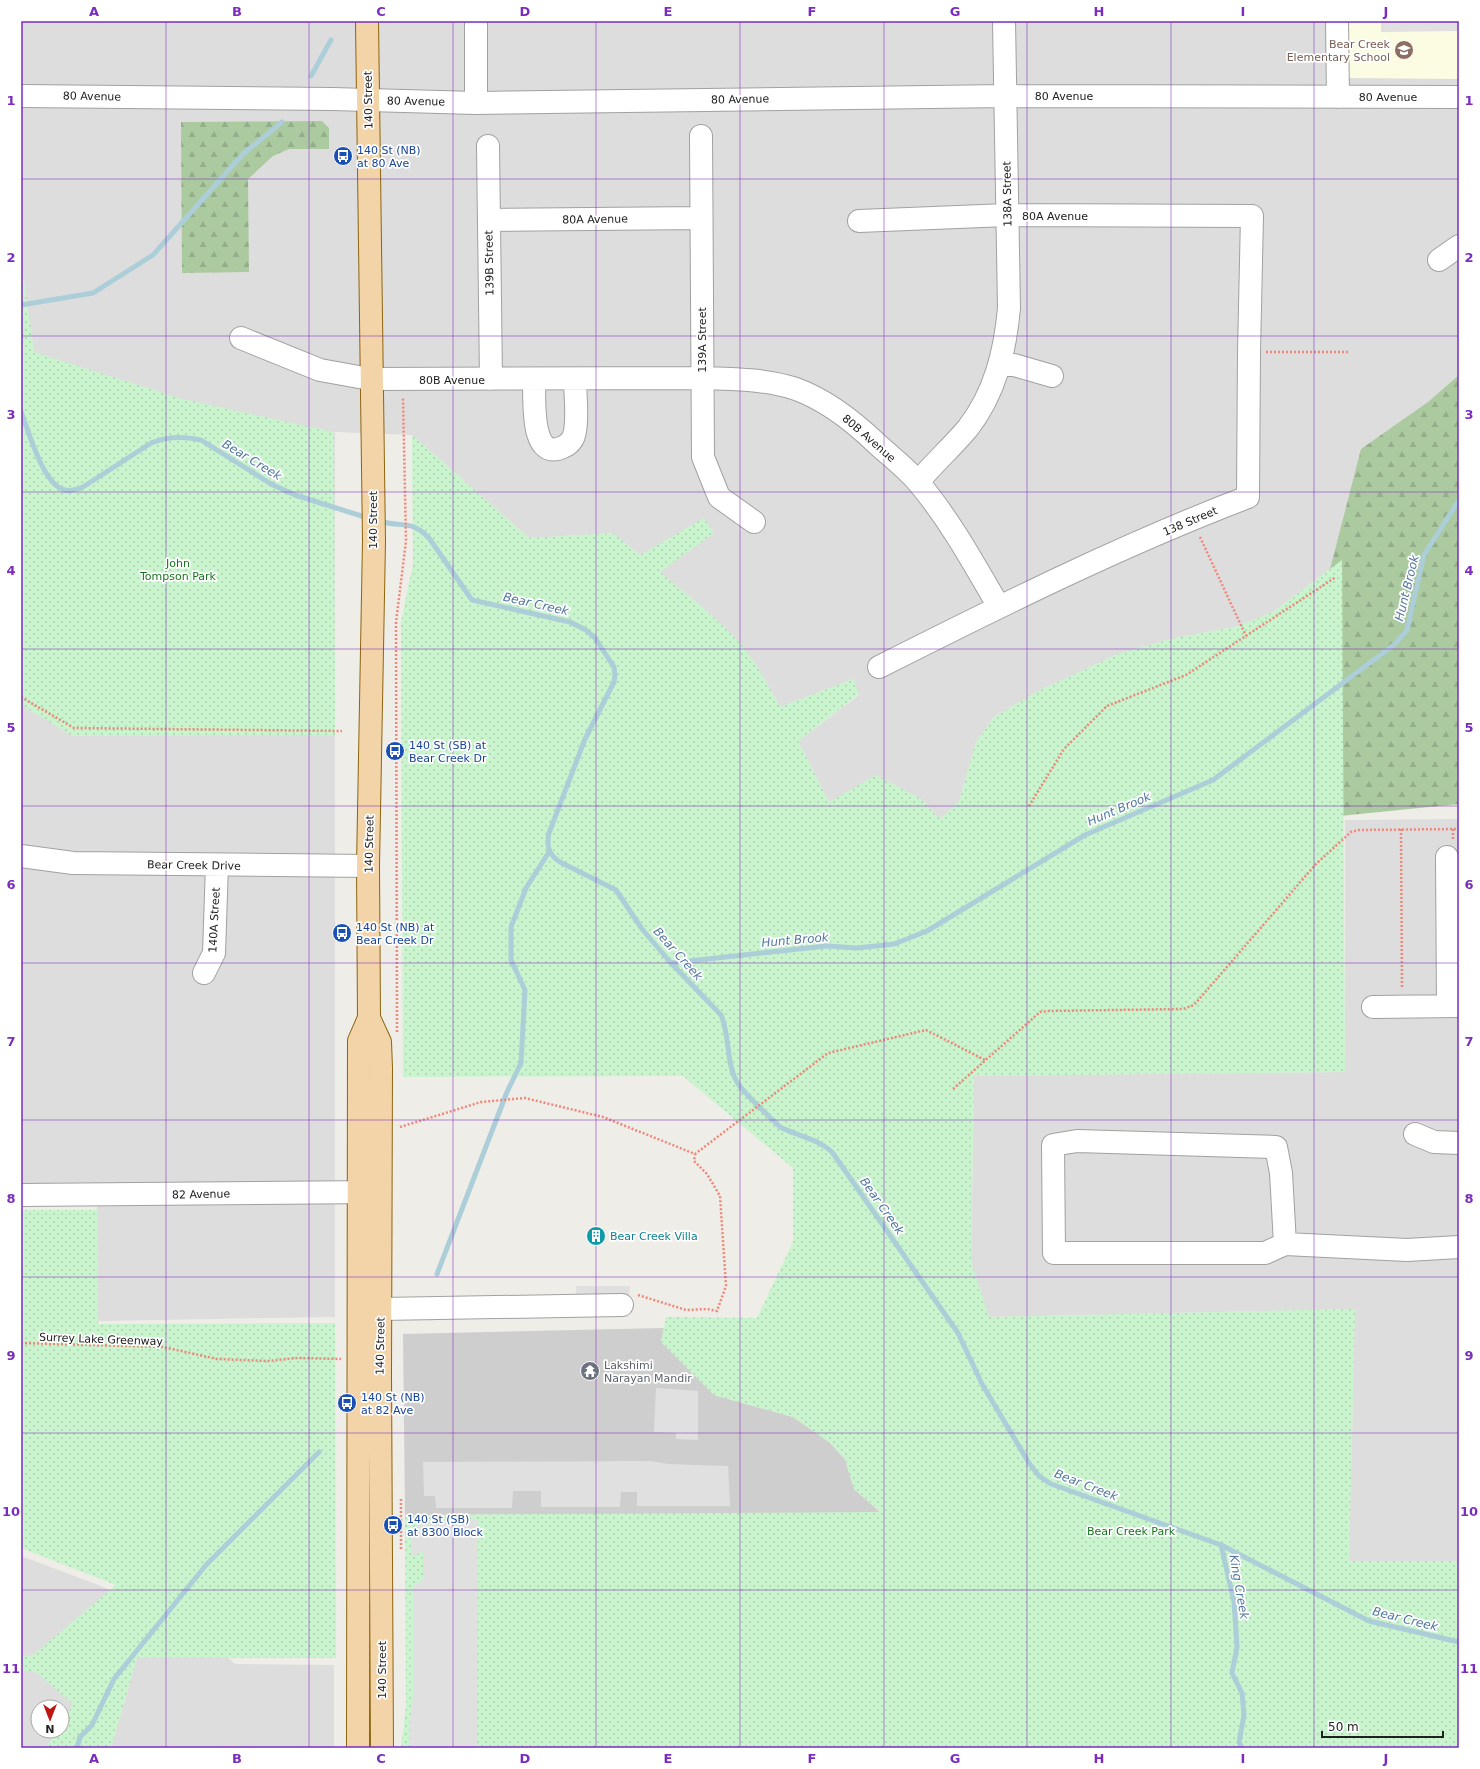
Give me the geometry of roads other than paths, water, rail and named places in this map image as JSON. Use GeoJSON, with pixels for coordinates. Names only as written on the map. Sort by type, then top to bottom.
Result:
{"type":"FeatureCollection","features":[{"type":"Feature","properties":{"kind":"main road","name":"140 Street"},"geometry":{"type":"LineString","coordinates":[[358,1748],[359,1041],[369,1018],[368,866],[374,541],[370,379],[367,21]]}},
{"type":"Feature","properties":{"kind":"main road","name":"140 Street"},"geometry":{"type":"LineString","coordinates":[[369,1018],[380,1042],[382,1748]]}},
{"type":"Feature","properties":{"kind":"street"},"geometry":{"type":"LineString","coordinates":[[476,21],[476,103]]}},
{"type":"Feature","properties":{"kind":"street","name":"138A Street"},"geometry":{"type":"LineString","coordinates":[[918,482],[969,426],[983,404],[1000,365],[1005,344],[1009,308],[1004,21]]}},
{"type":"Feature","properties":{"kind":"street"},"geometry":{"type":"LineString","coordinates":[[1336,21],[1338,97]]}},
{"type":"Feature","properties":{"kind":"street","name":"80 Avenue"},"geometry":{"type":"LineString","coordinates":[[21,96],[368,100],[476,103],[1005,96],[1459,97]]}},
{"type":"Feature","properties":{"kind":"street","name":"139A Street"},"geometry":{"type":"LineString","coordinates":[[701,136],[703,457],[719,497],[754,522]]}},
{"type":"Feature","properties":{"kind":"street","name":"139B Street"},"geometry":{"type":"LineString","coordinates":[[488,146],[491,379]]}},
{"type":"Feature","properties":{"kind":"street","name":"80A Avenue"},"geometry":{"type":"LineString","coordinates":[[859,221],[1007,216],[1252,216]]}},
{"type":"Feature","properties":{"kind":"street","name":"138 Street"},"geometry":{"type":"LineString","coordinates":[[879,667],[999,607],[1192,519],[1248,497],[1248,352],[1252,216]]}},
{"type":"Feature","properties":{"kind":"street","name":"80A Avenue"},"geometry":{"type":"LineString","coordinates":[[489,220],[701,218]]}},
{"type":"Feature","properties":{"kind":"street"},"geometry":{"type":"LineString","coordinates":[[1439,260],[1459,246]]}},
{"type":"Feature","properties":{"kind":"street","name":"80B Avenue"},"geometry":{"type":"LineString","coordinates":[[241,338],[320,370],[370,379],[702,378],[774,384],[796,389],[814,397],[855,423],[918,482],[955,533],[999,607]]}},
{"type":"Feature","properties":{"kind":"street"},"geometry":{"type":"LineString","coordinates":[[1000,365],[1014,365],[1052,376]]}},
{"type":"Feature","properties":{"kind":"street"},"geometry":{"type":"LineString","coordinates":[[534,379],[536,430],[540,442],[549,448],[559,449],[570,444],[575,431],[575,379]]}},
{"type":"Feature","properties":{"kind":"street","name":"Bear Creek Drive"},"geometry":{"type":"LineString","coordinates":[[21,856],[73,864],[368,866]]}},
{"type":"Feature","properties":{"kind":"street"},"geometry":{"type":"LineString","coordinates":[[1373,1007],[1453,1006],[1453,894],[1447,857]]}},
{"type":"Feature","properties":{"kind":"street","name":"140A Street"},"geometry":{"type":"LineString","coordinates":[[204,973],[214,953],[217,865]]}},
{"type":"Feature","properties":{"kind":"street"},"geometry":{"type":"LineString","coordinates":[[1415,1134],[1434,1142],[1459,1143]]}},
{"type":"Feature","properties":{"kind":"street"},"geometry":{"type":"LineString","coordinates":[[1285,1244],[1282,1173],[1276,1147],[1077,1141],[1053,1145],[1054,1253],[1265,1253],[1285,1244],[1407,1250],[1459,1247]]}},
{"type":"Feature","properties":{"kind":"street","name":"82 Avenue"},"geometry":{"type":"LineString","coordinates":[[21,1195],[381,1192]]}},
{"type":"Feature","properties":{"kind":"street"},"geometry":{"type":"LineString","coordinates":[[381,1309],[622,1305]]}},
{"type":"Feature","properties":{"kind":"waterway"},"geometry":{"type":"LineString","coordinates":[[311,76],[331,40]]}},
{"type":"Feature","properties":{"kind":"waterway"},"geometry":{"type":"LineString","coordinates":[[21,305],[93,293],[153,255],[243,154],[282,122]]}},
{"type":"Feature","properties":{"kind":"waterway","name":"Bear Creek"},"geometry":{"type":"LineString","coordinates":[[21,412],[44,469],[50,479],[57,486],[68,491],[83,487],[151,443],[176,437],[188,438],[201,440],[271,484],[295,495],[368,518]]}},
{"type":"Feature","properties":{"kind":"waterway","name":"Hunt Brook"},"geometry":{"type":"LineString","coordinates":[[671,963],[826,946],[857,948],[894,944],[927,931],[1085,835],[1213,780],[1395,644],[1407,630],[1424,555],[1459,500]]}},
{"type":"Feature","properties":{"kind":"waterway","name":"Bear Creek"},"geometry":{"type":"LineString","coordinates":[[379,521],[411,526],[423,532],[429,538],[472,600],[570,622],[586,630],[595,638],[614,667],[614,682],[585,739],[549,833],[549,850],[560,862],[616,890],[642,929],[671,963],[721,1015],[726,1031],[731,1067],[740,1087],[780,1127],[820,1143],[832,1152],[958,1333],[982,1384],[1029,1463],[1039,1476],[1051,1484],[1221,1545],[1369,1621],[1459,1642]]}},
{"type":"Feature","properties":{"kind":"waterway"},"geometry":{"type":"LineString","coordinates":[[437,1274],[507,1092],[521,1063],[525,990],[511,960],[511,927],[526,888],[549,852]]}},
{"type":"Feature","properties":{"kind":"waterway"},"geometry":{"type":"LineString","coordinates":[[77,1748],[80,1737],[92,1725],[114,1679],[206,1565],[319,1452]]}},
{"type":"Feature","properties":{"kind":"waterway","name":"King Creek"},"geometry":{"type":"LineString","coordinates":[[1221,1545],[1234,1602],[1237,1647],[1232,1673],[1242,1693],[1244,1715],[1239,1742],[1242,1748]]}},
{"type":"Feature","properties":{"kind":"place","name":"Bear Creek Elementary School"},"geometry":{"type":"Point","coordinates":[1404,50]}},
{"type":"Feature","properties":{"kind":"place","name":"140 St (NB) at 80 Ave"},"geometry":{"type":"Point","coordinates":[343,156]}},
{"type":"Feature","properties":{"kind":"place","name":"140 St (SB) at Bear Creek Dr"},"geometry":{"type":"Point","coordinates":[395,751]}},
{"type":"Feature","properties":{"kind":"place","name":"140 St (NB) at Bear Creek Dr"},"geometry":{"type":"Point","coordinates":[342,933]}},
{"type":"Feature","properties":{"kind":"place","name":"Bear Creek Villa"},"geometry":{"type":"Point","coordinates":[596,1236]}},
{"type":"Feature","properties":{"kind":"place","name":"Lakshimi Narayan Mandir"},"geometry":{"type":"Point","coordinates":[590,1371]}},
{"type":"Feature","properties":{"kind":"place","name":"140 St (NB) at 82 Ave"},"geometry":{"type":"Point","coordinates":[347,1403]}},
{"type":"Feature","properties":{"kind":"place","name":"140 St (SB) at 8300 Block"},"geometry":{"type":"Point","coordinates":[393,1525]}},
{"type":"Feature","properties":{"kind":"park label","name":"John Tompson Park"},"geometry":{"type":"Point","coordinates":[178,569]}},
{"type":"Feature","properties":{"kind":"park label","name":"Bear Creek Park"},"geometry":{"type":"Point","coordinates":[1131,1531]}}]}
